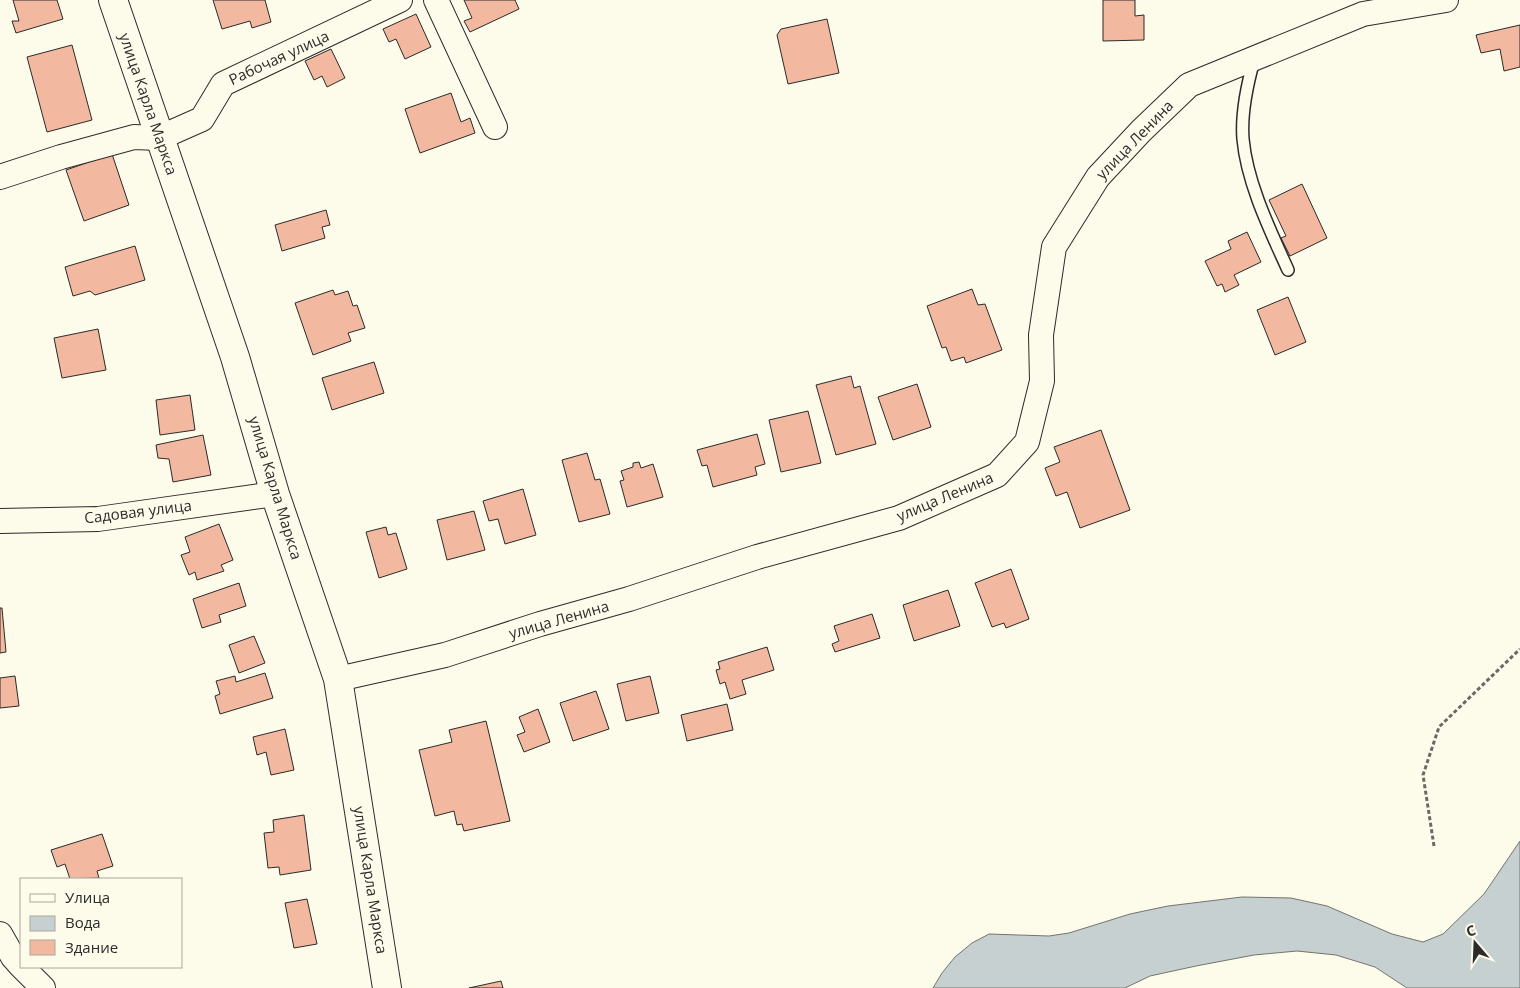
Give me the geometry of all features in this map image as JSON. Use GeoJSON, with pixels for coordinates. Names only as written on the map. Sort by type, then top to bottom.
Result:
{"type":"FeatureCollection","features":[{"type":"Feature","properties":{"kind":"main road","name":"улица Карла Маркса"},"geometry":{"type":"LineString","coordinates":[[113,0],[235,357],[275,494],[338,678],[387,988]]}},
{"type":"Feature","properties":{"kind":"street","name":"Рабочая улица"},"geometry":{"type":"LineString","coordinates":[[0,177],[61,157],[134,137],[159,138],[202,119],[222,84],[400,0]]}},
{"type":"Feature","properties":{"kind":"street"},"geometry":{"type":"LineString","coordinates":[[436,0],[495,127]]}},
{"type":"Feature","properties":{"kind":"street","name":"улица Ленина"},"geometry":{"type":"LineString","coordinates":[[338,678],[445,655],[540,624],[629,599],[757,557],[899,518],[997,475],[1028,442],[1042,381],[1041,334],[1054,247],[1098,177],[1141,131],[1189,85],[1363,14],[1446,0]]}},
{"type":"Feature","properties":{"kind":"street","name":"Садовая улица"},"geometry":{"type":"LineString","coordinates":[[0,521],[98,519],[275,494]]}},
{"type":"Feature","properties":{"kind":"street"},"geometry":{"type":"LineString","coordinates":[[0,934],[13,957],[20,964]]}},
{"type":"Feature","properties":{"kind":"street"},"geometry":{"type":"LineString","coordinates":[[24,968],[43,988]]}},
{"type":"Feature","properties":{"kind":"lane"},"geometry":{"type":"LineString","coordinates":[[1254,58],[1246,90],[1243,139],[1252,184],[1288,270]]}},
{"type":"Feature","properties":{"kind":"path"},"geometry":{"type":"LineString","coordinates":[[1434,846],[1423,775],[1440,727],[1520,649]]}},
{"type":"Feature","properties":{"kind":"water"},"geometry":{"type":"Polygon","coordinates":[[[1520,841],[1520,988],[1407,988],[1375,967],[1336,955],[1297,951],[1254,955],[1196,966],[1150,976],[1125,988],[933,988],[955,957],[972,943],[989,934],[1049,936],[1069,933],[1130,914],[1168,906],[1242,897],[1291,898],[1327,906],[1392,934],[1423,942],[1443,934],[1484,894],[1520,841]]]}},
{"type":"Feature","properties":{"kind":"building"},"geometry":{"type":"Polygon","coordinates":[[[13,0],[57,0],[63,19],[16,33],[12,21],[19,21],[13,0]]]}},
{"type":"Feature","properties":{"kind":"building"},"geometry":{"type":"Polygon","coordinates":[[[213,0],[265,0],[271,22],[252,28],[250,21],[222,29],[213,0]]]}},
{"type":"Feature","properties":{"kind":"building"},"geometry":{"type":"Polygon","coordinates":[[[464,0],[515,0],[519,9],[470,32],[464,21],[472,18],[464,0]]]}},
{"type":"Feature","properties":{"kind":"building"},"geometry":{"type":"Polygon","coordinates":[[[1103,0],[1135,0],[1135,16],[1144,15],[1144,40],[1103,41],[1103,0]]]}},
{"type":"Feature","properties":{"kind":"building"},"geometry":{"type":"Polygon","coordinates":[[[416,14],[431,47],[405,59],[396,39],[389,42],[383,29],[416,14]]]}},
{"type":"Feature","properties":{"kind":"building"},"geometry":{"type":"Polygon","coordinates":[[[827,19],[839,73],[788,84],[777,35],[781,29],[827,19]]]}},
{"type":"Feature","properties":{"kind":"building"},"geometry":{"type":"Polygon","coordinates":[[[1520,25],[1520,67],[1504,71],[1500,49],[1481,53],[1476,35],[1520,25]]]}},
{"type":"Feature","properties":{"kind":"building"},"geometry":{"type":"Polygon","coordinates":[[[72,45],[92,120],[47,132],[27,57],[72,45]]]}},
{"type":"Feature","properties":{"kind":"building"},"geometry":{"type":"Polygon","coordinates":[[[331,49],[345,78],[327,87],[322,76],[314,80],[305,61],[331,49]]]}},
{"type":"Feature","properties":{"kind":"building"},"geometry":{"type":"Polygon","coordinates":[[[451,93],[461,122],[470,118],[475,133],[420,153],[405,109],[451,93]]]}},
{"type":"Feature","properties":{"kind":"building"},"geometry":{"type":"Polygon","coordinates":[[[112,154],[129,205],[84,221],[66,170],[112,154]]]}},
{"type":"Feature","properties":{"kind":"building"},"geometry":{"type":"Polygon","coordinates":[[[1302,184],[1327,238],[1290,256],[1281,238],[1286,236],[1269,200],[1302,184]]]}},
{"type":"Feature","properties":{"kind":"building"},"geometry":{"type":"Polygon","coordinates":[[[326,210],[330,225],[322,227],[325,238],[282,251],[275,225],[326,210]]]}},
{"type":"Feature","properties":{"kind":"building"},"geometry":{"type":"Polygon","coordinates":[[[1247,232],[1261,262],[1234,275],[1239,285],[1225,292],[1222,284],[1217,286],[1205,261],[1231,249],[1228,241],[1247,232]]]}},
{"type":"Feature","properties":{"kind":"building"},"geometry":{"type":"Polygon","coordinates":[[[135,246],[145,280],[95,295],[90,291],[73,296],[65,267],[135,246]]]}},
{"type":"Feature","properties":{"kind":"building"},"geometry":{"type":"Polygon","coordinates":[[[972,289],[978,305],[985,304],[1002,350],[966,363],[964,357],[951,361],[946,347],[942,348],[927,306],[972,289]]]}},
{"type":"Feature","properties":{"kind":"building"},"geometry":{"type":"Polygon","coordinates":[[[333,290],[335,295],[348,291],[353,306],[357,305],[365,328],[348,333],[351,341],[313,355],[295,303],[333,290]]]}},
{"type":"Feature","properties":{"kind":"building"},"geometry":{"type":"Polygon","coordinates":[[[1288,297],[1306,342],[1275,355],[1257,310],[1288,297]]]}},
{"type":"Feature","properties":{"kind":"building"},"geometry":{"type":"Polygon","coordinates":[[[98,329],[106,370],[62,378],[54,338],[98,329]]]}},
{"type":"Feature","properties":{"kind":"building"},"geometry":{"type":"Polygon","coordinates":[[[374,362],[384,393],[332,410],[322,378],[374,362]]]}},
{"type":"Feature","properties":{"kind":"building"},"geometry":{"type":"Polygon","coordinates":[[[851,376],[854,388],[860,386],[876,444],[836,455],[816,385],[851,376]]]}},
{"type":"Feature","properties":{"kind":"building"},"geometry":{"type":"Polygon","coordinates":[[[917,384],[931,427],[893,440],[878,397],[917,384]]]}},
{"type":"Feature","properties":{"kind":"building"},"geometry":{"type":"Polygon","coordinates":[[[190,395],[195,430],[160,435],[156,400],[190,395]]]}},
{"type":"Feature","properties":{"kind":"building"},"geometry":{"type":"Polygon","coordinates":[[[808,411],[821,463],[781,472],[769,420],[808,411]]]}},
{"type":"Feature","properties":{"kind":"building"},"geometry":{"type":"Polygon","coordinates":[[[1101,430],[1130,510],[1080,528],[1067,492],[1056,496],[1045,468],[1060,462],[1054,447],[1101,430]]]}},
{"type":"Feature","properties":{"kind":"building"},"geometry":{"type":"Polygon","coordinates":[[[757,434],[765,464],[755,467],[757,475],[713,487],[707,465],[702,466],[697,450],[757,434]]]}},
{"type":"Feature","properties":{"kind":"building"},"geometry":{"type":"Polygon","coordinates":[[[203,435],[211,475],[173,482],[169,459],[158,458],[156,445],[203,435]]]}},
{"type":"Feature","properties":{"kind":"building"},"geometry":{"type":"Polygon","coordinates":[[[587,453],[595,480],[600,479],[610,514],[579,522],[562,460],[587,453]]]}},
{"type":"Feature","properties":{"kind":"building"},"geometry":{"type":"Polygon","coordinates":[[[639,462],[641,468],[653,464],[663,497],[627,507],[620,481],[624,480],[621,471],[633,467],[633,463],[639,462]]]}},
{"type":"Feature","properties":{"kind":"building"},"geometry":{"type":"Polygon","coordinates":[[[523,489],[536,535],[505,544],[498,519],[489,521],[483,501],[523,489]]]}},
{"type":"Feature","properties":{"kind":"building"},"geometry":{"type":"Polygon","coordinates":[[[474,511],[485,550],[447,560],[437,520],[474,511]]]}},
{"type":"Feature","properties":{"kind":"building"},"geometry":{"type":"Polygon","coordinates":[[[219,524],[233,560],[221,565],[224,571],[197,580],[195,572],[189,575],[181,555],[190,552],[185,537],[219,524]]]}},
{"type":"Feature","properties":{"kind":"building"},"geometry":{"type":"Polygon","coordinates":[[[386,527],[388,535],[396,533],[407,569],[379,578],[366,532],[386,527]]]}},
{"type":"Feature","properties":{"kind":"building"},"geometry":{"type":"Polygon","coordinates":[[[1011,569],[1029,619],[1006,628],[1004,623],[992,627],[975,583],[1011,569]]]}},
{"type":"Feature","properties":{"kind":"building"},"geometry":{"type":"Polygon","coordinates":[[[239,583],[246,606],[219,615],[221,622],[202,628],[193,599],[239,583]]]}},
{"type":"Feature","properties":{"kind":"building"},"geometry":{"type":"Polygon","coordinates":[[[948,590],[960,626],[914,641],[903,605],[948,590]]]}},
{"type":"Feature","properties":{"kind":"building"},"geometry":{"type":"Polygon","coordinates":[[[0,608],[2,608],[6,652],[0,653],[0,608]]]}},
{"type":"Feature","properties":{"kind":"building"},"geometry":{"type":"Polygon","coordinates":[[[872,614],[880,638],[835,652],[832,644],[839,641],[834,626],[872,614]]]}},
{"type":"Feature","properties":{"kind":"building"},"geometry":{"type":"Polygon","coordinates":[[[254,636],[265,663],[239,673],[229,645],[254,636]]]}},
{"type":"Feature","properties":{"kind":"building"},"geometry":{"type":"Polygon","coordinates":[[[767,647],[774,670],[742,680],[746,694],[730,699],[725,682],[720,684],[716,670],[720,669],[718,662],[767,647]]]}},
{"type":"Feature","properties":{"kind":"building"},"geometry":{"type":"Polygon","coordinates":[[[265,673],[273,698],[220,714],[215,696],[220,694],[216,681],[235,676],[236,682],[265,673]]]}},
{"type":"Feature","properties":{"kind":"building"},"geometry":{"type":"Polygon","coordinates":[[[15,676],[19,706],[0,708],[0,678],[15,676]]]}},
{"type":"Feature","properties":{"kind":"building"},"geometry":{"type":"Polygon","coordinates":[[[650,676],[659,713],[626,721],[617,684],[650,676]]]}},
{"type":"Feature","properties":{"kind":"building"},"geometry":{"type":"Polygon","coordinates":[[[596,691],[609,729],[573,741],[560,703],[596,691]]]}},
{"type":"Feature","properties":{"kind":"building"},"geometry":{"type":"Polygon","coordinates":[[[727,704],[733,730],[687,741],[681,715],[727,704]]]}},
{"type":"Feature","properties":{"kind":"building"},"geometry":{"type":"Polygon","coordinates":[[[538,709],[550,742],[524,752],[517,735],[525,732],[519,717],[538,709]]]}},
{"type":"Feature","properties":{"kind":"building"},"geometry":{"type":"Polygon","coordinates":[[[486,721],[510,821],[464,831],[462,824],[457,825],[454,811],[435,816],[419,750],[452,742],[449,730],[486,721]]]}},
{"type":"Feature","properties":{"kind":"building"},"geometry":{"type":"Polygon","coordinates":[[[285,729],[294,770],[271,775],[266,752],[257,755],[253,737],[285,729]]]}},
{"type":"Feature","properties":{"kind":"building"},"geometry":{"type":"Polygon","coordinates":[[[304,815],[311,870],[280,875],[279,867],[268,868],[264,833],[274,832],[273,820],[304,815]]]}},
{"type":"Feature","properties":{"kind":"building"},"geometry":{"type":"Polygon","coordinates":[[[102,834],[113,866],[97,871],[99,878],[70,878],[65,864],[57,867],[51,850],[102,834]]]}},
{"type":"Feature","properties":{"kind":"building"},"geometry":{"type":"Polygon","coordinates":[[[307,899],[317,944],[294,948],[285,903],[307,899]]]}},
{"type":"Feature","properties":{"kind":"building"},"geometry":{"type":"Polygon","coordinates":[[[501,981],[503,988],[469,988],[501,981]]]}}]}
